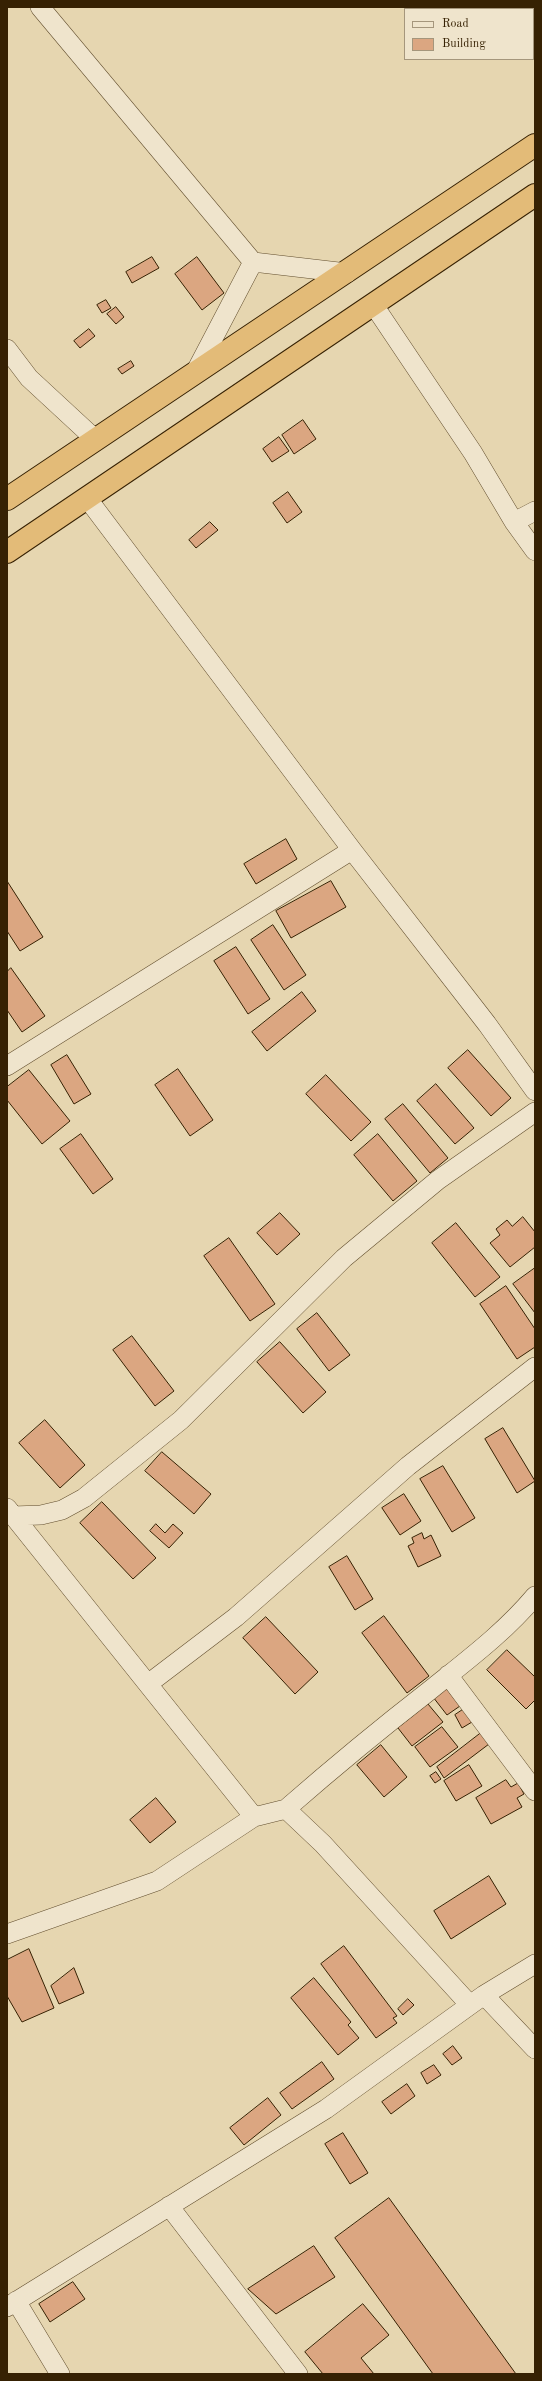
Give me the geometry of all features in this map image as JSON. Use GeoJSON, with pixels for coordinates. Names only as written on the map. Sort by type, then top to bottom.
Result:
{"type":"FeatureCollection","features":[{"type":"Feature","properties":{"kind":"highway"},"geometry":{"type":"LineString","coordinates":[[7,499],[196,371],[347,274],[535,145]]}},
{"type":"Feature","properties":{"kind":"highway"},"geometry":{"type":"LineString","coordinates":[[7,552],[535,195]]}},
{"type":"Feature","properties":{"kind":"street"},"geometry":{"type":"LineString","coordinates":[[40,7],[253,262],[347,274]]}},
{"type":"Feature","properties":{"kind":"street"},"geometry":{"type":"LineString","coordinates":[[196,371],[253,262]]}},
{"type":"Feature","properties":{"kind":"street"},"geometry":{"type":"LineString","coordinates":[[373,304],[473,453],[514,522],[535,551]]}},
{"type":"Feature","properties":{"kind":"street"},"geometry":{"type":"LineString","coordinates":[[7,349],[29,378],[96,440]]}},
{"type":"Feature","properties":{"kind":"street"},"geometry":{"type":"LineString","coordinates":[[87,498],[352,850],[487,1024],[535,1091]]}},
{"type":"Feature","properties":{"kind":"street"},"geometry":{"type":"LineString","coordinates":[[514,522],[535,511]]}},
{"type":"Feature","properties":{"kind":"street"},"geometry":{"type":"LineString","coordinates":[[7,1066],[352,850]]}},
{"type":"Feature","properties":{"kind":"street"},"geometry":{"type":"LineString","coordinates":[[10,1512],[41,1515],[62,1510],[84,1498],[181,1420],[344,1258],[438,1180],[535,1112]]}},
{"type":"Feature","properties":{"kind":"street"},"geometry":{"type":"LineString","coordinates":[[148,1684],[236,1617],[408,1466],[535,1367]]}},
{"type":"Feature","properties":{"kind":"street"},"geometry":{"type":"LineString","coordinates":[[10,1512],[254,1817]]}},
{"type":"Feature","properties":{"kind":"street"},"geometry":{"type":"LineString","coordinates":[[7,1934],[157,1881],[254,1817],[286,1808],[516,1618],[535,1596]]}},
{"type":"Feature","properties":{"kind":"street"},"geometry":{"type":"LineString","coordinates":[[448,1675],[535,1791]]}},
{"type":"Feature","properties":{"kind":"street"},"geometry":{"type":"LineString","coordinates":[[286,1808],[477,2000],[535,2049]]}},
{"type":"Feature","properties":{"kind":"street"},"geometry":{"type":"LineString","coordinates":[[60,2374],[12,2304],[326,2109],[477,2000],[535,1964]]}},
{"type":"Feature","properties":{"kind":"street"},"geometry":{"type":"LineString","coordinates":[[169,2206],[298,2374]]}},
{"type":"Feature","properties":{"kind":"building"},"geometry":{"type":"Polygon","coordinates":[[[152,257],[159,268],[132,283],[126,272],[152,257]]]}},
{"type":"Feature","properties":{"kind":"building"},"geometry":{"type":"Polygon","coordinates":[[[197,257],[224,293],[202,310],[175,274],[197,257]]]}},
{"type":"Feature","properties":{"kind":"building"},"geometry":{"type":"Polygon","coordinates":[[[106,300],[111,308],[102,313],[97,305],[106,300]]]}},
{"type":"Feature","properties":{"kind":"building"},"geometry":{"type":"Polygon","coordinates":[[[116,307],[124,317],[116,324],[107,314],[116,307]]]}},
{"type":"Feature","properties":{"kind":"building"},"geometry":{"type":"Polygon","coordinates":[[[89,329],[95,336],[80,348],[74,341],[89,329]]]}},
{"type":"Feature","properties":{"kind":"building"},"geometry":{"type":"Polygon","coordinates":[[[131,361],[134,366],[122,374],[118,369],[131,361]]]}},
{"type":"Feature","properties":{"kind":"building"},"geometry":{"type":"Polygon","coordinates":[[[303,420],[316,439],[294,454],[282,435],[303,420]]]}},
{"type":"Feature","properties":{"kind":"building"},"geometry":{"type":"Polygon","coordinates":[[[279,437],[289,451],[272,462],[263,449],[279,437]]]}},
{"type":"Feature","properties":{"kind":"building"},"geometry":{"type":"Polygon","coordinates":[[[288,492],[302,512],[287,523],[273,503],[288,492]]]}},
{"type":"Feature","properties":{"kind":"building"},"geometry":{"type":"Polygon","coordinates":[[[210,522],[218,530],[196,548],[189,540],[210,522]]]}},
{"type":"Feature","properties":{"kind":"building"},"geometry":{"type":"Polygon","coordinates":[[[286,839],[297,859],[256,884],[244,864],[286,839]]]}},
{"type":"Feature","properties":{"kind":"building"},"geometry":{"type":"Polygon","coordinates":[[[7,881],[43,937],[20,951],[7,931],[7,881]]]}},
{"type":"Feature","properties":{"kind":"building"},"geometry":{"type":"Polygon","coordinates":[[[331,881],[346,907],[291,938],[276,911],[331,881]]]}},
{"type":"Feature","properties":{"kind":"building"},"geometry":{"type":"Polygon","coordinates":[[[273,925],[306,975],[284,990],[251,940],[273,925]]]}},
{"type":"Feature","properties":{"kind":"building"},"geometry":{"type":"Polygon","coordinates":[[[236,947],[270,999],[248,1014],[214,961],[236,947]]]}},
{"type":"Feature","properties":{"kind":"building"},"geometry":{"type":"Polygon","coordinates":[[[11,968],[45,1016],[22,1032],[7,1010],[7,972],[11,968]]]}},
{"type":"Feature","properties":{"kind":"building"},"geometry":{"type":"Polygon","coordinates":[[[302,992],[316,1011],[267,1051],[252,1032],[302,992]]]}},
{"type":"Feature","properties":{"kind":"building"},"geometry":{"type":"Polygon","coordinates":[[[468,1050],[511,1098],[491,1116],[448,1068],[468,1050]]]}},
{"type":"Feature","properties":{"kind":"building"},"geometry":{"type":"Polygon","coordinates":[[[67,1055],[91,1094],[74,1104],[51,1065],[67,1055]]]}},
{"type":"Feature","properties":{"kind":"building"},"geometry":{"type":"Polygon","coordinates":[[[178,1069],[213,1120],[190,1136],[155,1085],[178,1069]]]}},
{"type":"Feature","properties":{"kind":"building"},"geometry":{"type":"Polygon","coordinates":[[[29,1070],[70,1121],[42,1144],[7,1100],[7,1087],[29,1070]]]}},
{"type":"Feature","properties":{"kind":"building"},"geometry":{"type":"Polygon","coordinates":[[[326,1075],[371,1122],[351,1141],[306,1094],[326,1075]]]}},
{"type":"Feature","properties":{"kind":"building"},"geometry":{"type":"Polygon","coordinates":[[[436,1084],[474,1128],[455,1144],[417,1101],[436,1084]]]}},
{"type":"Feature","properties":{"kind":"building"},"geometry":{"type":"Polygon","coordinates":[[[403,1104],[448,1158],[430,1173],[385,1119],[403,1104]]]}},
{"type":"Feature","properties":{"kind":"building"},"geometry":{"type":"Polygon","coordinates":[[[81,1134],[113,1179],[93,1194],[60,1149],[81,1134]]]}},
{"type":"Feature","properties":{"kind":"building"},"geometry":{"type":"Polygon","coordinates":[[[378,1134],[417,1181],[393,1201],[354,1155],[378,1134]]]}},
{"type":"Feature","properties":{"kind":"building"},"geometry":{"type":"Polygon","coordinates":[[[280,1213],[300,1234],[277,1255],[257,1233],[280,1213]]]}},
{"type":"Feature","properties":{"kind":"building"},"geometry":{"type":"Polygon","coordinates":[[[523,1217],[535,1232],[535,1247],[510,1267],[490,1243],[500,1235],[496,1229],[507,1220],[512,1226],[523,1217]]]}},
{"type":"Feature","properties":{"kind":"building"},"geometry":{"type":"Polygon","coordinates":[[[456,1223],[500,1277],[475,1297],[432,1243],[456,1223]]]}},
{"type":"Feature","properties":{"kind":"building"},"geometry":{"type":"Polygon","coordinates":[[[229,1238],[275,1304],[250,1321],[204,1256],[229,1238]]]}},
{"type":"Feature","properties":{"kind":"building"},"geometry":{"type":"Polygon","coordinates":[[[535,1268],[535,1313],[513,1284],[535,1268]]]}},
{"type":"Feature","properties":{"kind":"building"},"geometry":{"type":"Polygon","coordinates":[[[506,1286],[535,1329],[535,1347],[517,1359],[480,1304],[506,1286]]]}},
{"type":"Feature","properties":{"kind":"building"},"geometry":{"type":"Polygon","coordinates":[[[317,1313],[350,1355],[329,1371],[297,1329],[317,1313]]]}},
{"type":"Feature","properties":{"kind":"building"},"geometry":{"type":"Polygon","coordinates":[[[132,1336],[174,1391],[155,1406],[113,1350],[132,1336]]]}},
{"type":"Feature","properties":{"kind":"building"},"geometry":{"type":"Polygon","coordinates":[[[280,1342],[326,1392],[303,1413],[257,1362],[280,1342]]]}},
{"type":"Feature","properties":{"kind":"building"},"geometry":{"type":"Polygon","coordinates":[[[45,1420],[85,1465],[60,1488],[19,1443],[45,1420]]]}},
{"type":"Feature","properties":{"kind":"building"},"geometry":{"type":"Polygon","coordinates":[[[503,1428],[535,1481],[517,1493],[485,1439],[503,1428]]]}},
{"type":"Feature","properties":{"kind":"building"},"geometry":{"type":"Polygon","coordinates":[[[162,1452],[211,1494],[194,1514],[145,1471],[162,1452]]]}},
{"type":"Feature","properties":{"kind":"building"},"geometry":{"type":"Polygon","coordinates":[[[443,1466],[475,1518],[452,1532],[420,1479],[443,1466]]]}},
{"type":"Feature","properties":{"kind":"building"},"geometry":{"type":"Polygon","coordinates":[[[404,1494],[421,1521],[400,1535],[382,1508],[404,1494]]]}},
{"type":"Feature","properties":{"kind":"building"},"geometry":{"type":"Polygon","coordinates":[[[102,1502],[156,1558],[133,1579],[80,1523],[102,1502]]]}},
{"type":"Feature","properties":{"kind":"building"},"geometry":{"type":"Polygon","coordinates":[[[156,1524],[165,1533],[173,1524],[183,1533],[169,1548],[150,1531],[156,1524]]]}},
{"type":"Feature","properties":{"kind":"building"},"geometry":{"type":"Polygon","coordinates":[[[422,1533],[424,1539],[431,1535],[441,1556],[418,1567],[408,1546],[414,1543],[412,1538],[422,1533]]]}},
{"type":"Feature","properties":{"kind":"building"},"geometry":{"type":"Polygon","coordinates":[[[347,1556],[373,1599],[355,1610],[329,1567],[347,1556]]]}},
{"type":"Feature","properties":{"kind":"building"},"geometry":{"type":"Polygon","coordinates":[[[384,1616],[429,1676],[407,1693],[362,1633],[384,1616]]]}},
{"type":"Feature","properties":{"kind":"building"},"geometry":{"type":"Polygon","coordinates":[[[266,1617],[318,1672],[295,1694],[243,1638],[266,1617]]]}},
{"type":"Feature","properties":{"kind":"building"},"geometry":{"type":"Polygon","coordinates":[[[507,1650],[535,1677],[535,1700],[526,1709],[487,1670],[507,1650]]]}},
{"type":"Feature","properties":{"kind":"building"},"geometry":{"type":"Polygon","coordinates":[[[446,1688],[460,1706],[447,1715],[433,1697],[446,1688]]]}},
{"type":"Feature","properties":{"kind":"building"},"geometry":{"type":"Polygon","coordinates":[[[428,1704],[443,1722],[412,1746],[398,1728],[428,1704]]]}},
{"type":"Feature","properties":{"kind":"building"},"geometry":{"type":"Polygon","coordinates":[[[464,1709],[472,1722],[462,1728],[455,1715],[464,1709]]]}},
{"type":"Feature","properties":{"kind":"building"},"geometry":{"type":"Polygon","coordinates":[[[442,1727],[458,1747],[430,1767],[415,1747],[442,1727]]]}},
{"type":"Feature","properties":{"kind":"building"},"geometry":{"type":"Polygon","coordinates":[[[481,1733],[489,1744],[444,1778],[437,1767],[481,1733]]]}},
{"type":"Feature","properties":{"kind":"building"},"geometry":{"type":"Polygon","coordinates":[[[381,1745],[407,1777],[384,1797],[357,1765],[381,1745]]]}},
{"type":"Feature","properties":{"kind":"building"},"geometry":{"type":"Polygon","coordinates":[[[469,1765],[482,1786],[456,1801],[444,1781],[469,1765]]]}},
{"type":"Feature","properties":{"kind":"building"},"geometry":{"type":"Polygon","coordinates":[[[436,1772],[441,1779],[435,1783],[430,1776],[436,1772]]]}},
{"type":"Feature","properties":{"kind":"building"},"geometry":{"type":"Polygon","coordinates":[[[506,1780],[511,1787],[518,1783],[524,1794],[517,1798],[522,1807],[491,1824],[476,1798],[506,1780]]]}},
{"type":"Feature","properties":{"kind":"building"},"geometry":{"type":"Polygon","coordinates":[[[156,1798],[176,1822],[150,1843],[130,1820],[156,1798]]]}},
{"type":"Feature","properties":{"kind":"building"},"geometry":{"type":"Polygon","coordinates":[[[489,1876],[506,1904],[451,1939],[434,1911],[489,1876]]]}},
{"type":"Feature","properties":{"kind":"building"},"geometry":{"type":"Polygon","coordinates":[[[344,1946],[397,2016],[393,2018],[397,2023],[376,2038],[321,1964],[344,1946]]]}},
{"type":"Feature","properties":{"kind":"building"},"geometry":{"type":"Polygon","coordinates":[[[29,1949],[54,2008],[22,2022],[7,1996],[7,1960],[29,1949]]]}},
{"type":"Feature","properties":{"kind":"building"},"geometry":{"type":"Polygon","coordinates":[[[74,1968],[84,1993],[59,2004],[51,1986],[74,1968]]]}},
{"type":"Feature","properties":{"kind":"building"},"geometry":{"type":"Polygon","coordinates":[[[314,1978],[351,2022],[348,2025],[359,2038],[338,2055],[291,1998],[314,1978]]]}},
{"type":"Feature","properties":{"kind":"building"},"geometry":{"type":"Polygon","coordinates":[[[408,1999],[414,2005],[403,2015],[398,2009],[408,1999]]]}},
{"type":"Feature","properties":{"kind":"building"},"geometry":{"type":"Polygon","coordinates":[[[453,2046],[462,2058],[452,2065],[443,2054],[453,2046]]]}},
{"type":"Feature","properties":{"kind":"building"},"geometry":{"type":"Polygon","coordinates":[[[322,2062],[334,2079],[292,2109],[280,2093],[322,2062]]]}},
{"type":"Feature","properties":{"kind":"building"},"geometry":{"type":"Polygon","coordinates":[[[434,2065],[441,2075],[427,2084],[421,2073],[434,2065]]]}},
{"type":"Feature","properties":{"kind":"building"},"geometry":{"type":"Polygon","coordinates":[[[407,2084],[415,2096],[391,2114],[382,2102],[407,2084]]]}},
{"type":"Feature","properties":{"kind":"building"},"geometry":{"type":"Polygon","coordinates":[[[268,2098],[281,2115],[244,2145],[230,2128],[268,2098]]]}},
{"type":"Feature","properties":{"kind":"building"},"geometry":{"type":"Polygon","coordinates":[[[343,2133],[368,2173],[350,2184],[325,2144],[343,2133]]]}},
{"type":"Feature","properties":{"kind":"building"},"geometry":{"type":"Polygon","coordinates":[[[389,2198],[516,2374],[433,2374],[335,2238],[389,2198]]]}},
{"type":"Feature","properties":{"kind":"building"},"geometry":{"type":"Polygon","coordinates":[[[314,2246],[335,2277],[276,2314],[248,2289],[314,2246]]]}},
{"type":"Feature","properties":{"kind":"building"},"geometry":{"type":"Polygon","coordinates":[[[73,2282],[85,2299],[50,2322],[39,2304],[73,2282]]]}},
{"type":"Feature","properties":{"kind":"building"},"geometry":{"type":"Polygon","coordinates":[[[363,2304],[389,2335],[361,2358],[374,2374],[323,2374],[305,2352],[363,2304]]]}}]}
